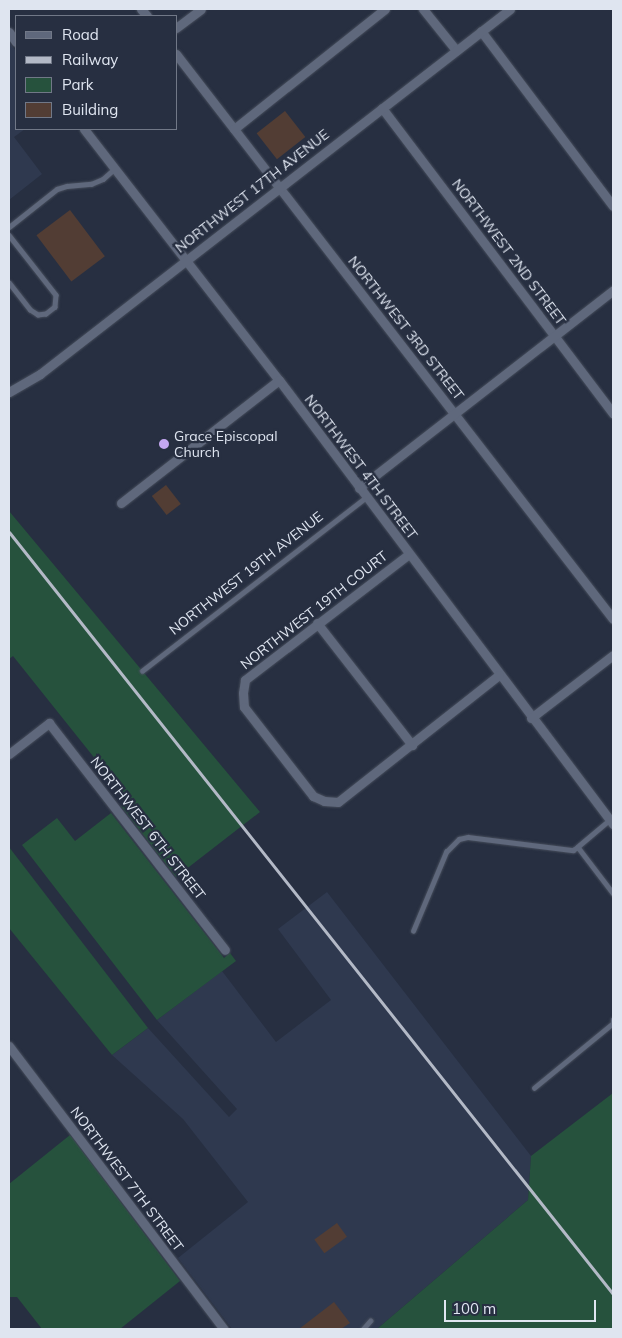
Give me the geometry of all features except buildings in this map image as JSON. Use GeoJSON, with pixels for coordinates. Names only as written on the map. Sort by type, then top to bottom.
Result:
{"type":"FeatureCollection","features":[{"type":"Feature","properties":{"kind":"street"},"geometry":{"type":"LineString","coordinates":[[178,26],[201,9]]}},
{"type":"Feature","properties":{"kind":"street"},"geometry":{"type":"LineString","coordinates":[[234,129],[385,9]]}},
{"type":"Feature","properties":{"kind":"street"},"geometry":{"type":"LineString","coordinates":[[423,9],[456,50]]}},
{"type":"Feature","properties":{"kind":"street","name":"NORTHWEST 17TH AVENUE"},"geometry":{"type":"LineString","coordinates":[[9,392],[40,374],[510,9]]}},
{"type":"Feature","properties":{"kind":"street"},"geometry":{"type":"LineString","coordinates":[[481,31],[613,206]]}},
{"type":"Feature","properties":{"kind":"street","name":"NORTHWEST 3RD STREET"},"geometry":{"type":"LineString","coordinates":[[178,57],[613,619]]}},
{"type":"Feature","properties":{"kind":"street","name":"NORTHWEST 2ND STREET"},"geometry":{"type":"LineString","coordinates":[[382,108],[613,413]]}},
{"type":"Feature","properties":{"kind":"street","name":"NORTHWEST 4TH STREET"},"geometry":{"type":"LineString","coordinates":[[85,130],[279,380],[499,676],[612,822]]}},
{"type":"Feature","properties":{"kind":"street"},"geometry":{"type":"LineString","coordinates":[[360,488],[613,290]]}},
{"type":"Feature","properties":{"kind":"street"},"geometry":{"type":"LineString","coordinates":[[121,503],[279,380]]}},
{"type":"Feature","properties":{"kind":"street","name":"NORTHWEST 19TH COURT"},"geometry":{"type":"LineString","coordinates":[[409,554],[245,680],[243,693],[244,707],[313,796],[324,801],[338,802],[412,745]]}},
{"type":"Feature","properties":{"kind":"street"},"geometry":{"type":"LineString","coordinates":[[317,623],[412,745],[499,676]]}},
{"type":"Feature","properties":{"kind":"street"},"geometry":{"type":"LineString","coordinates":[[531,718],[613,656]]}},
{"type":"Feature","properties":{"kind":"street","name":"NORTHWEST 6TH STREET"},"geometry":{"type":"LineString","coordinates":[[9,754],[49,723],[225,950]]}},
{"type":"Feature","properties":{"kind":"street","name":"NORTHWEST 7TH STREET"},"geometry":{"type":"LineString","coordinates":[[9,1046],[224,1329]]}},
{"type":"Feature","properties":{"kind":"lane"},"geometry":{"type":"LineString","coordinates":[[9,227],[57,189],[67,186],[91,184],[114,169]]}},
{"type":"Feature","properties":{"kind":"lane"},"geometry":{"type":"LineString","coordinates":[[9,235],[56,296],[55,307],[46,314],[38,315],[30,310],[9,283]]}},
{"type":"Feature","properties":{"kind":"lane","name":"NORTHWEST 19TH AVENUE"},"geometry":{"type":"LineString","coordinates":[[142,671],[366,497]]}},
{"type":"Feature","properties":{"kind":"lane"},"geometry":{"type":"LineString","coordinates":[[413,931],[446,852],[459,839],[468,837],[573,850],[612,822]]}},
{"type":"Feature","properties":{"kind":"lane"},"geometry":{"type":"LineString","coordinates":[[578,846],[613,893]]}},
{"type":"Feature","properties":{"kind":"lane"},"geometry":{"type":"LineString","coordinates":[[534,1088],[613,1023],[613,1020]]}},
{"type":"Feature","properties":{"kind":"lane"},"geometry":{"type":"LineString","coordinates":[[363,1329],[370,1321]]}},
{"type":"Feature","properties":{"kind":"shaded area"},"geometry":{"type":"Polygon","coordinates":[[[9,42],[15,50],[15,130],[24,130],[14,137],[42,174],[9,200],[9,42]]]}},
{"type":"Feature","properties":{"kind":"shaded area"},"geometry":{"type":"Polygon","coordinates":[[[327,892],[531,1156],[528,1200],[377,1329],[232,1329],[178,1258],[248,1202],[183,1119],[112,1055],[148,1028],[229,1117],[237,1109],[157,1020],[222,971],[276,1042],[331,1000],[278,929],[327,892]]]}},
{"type":"Feature","properties":{"kind":"green space"},"geometry":{"type":"Polygon","coordinates":[[[9,511],[260,812],[176,877],[121,806],[128,800],[13,656],[9,659],[9,511]]]}},
{"type":"Feature","properties":{"kind":"green space"},"geometry":{"type":"Polygon","coordinates":[[[111,813],[224,958],[230,953],[236,961],[157,1020],[22,845],[57,818],[75,841],[111,813]]]}},
{"type":"Feature","properties":{"kind":"green space"},"geometry":{"type":"Polygon","coordinates":[[[9,847],[148,1028],[112,1055],[9,928],[9,847]]]}},
{"type":"Feature","properties":{"kind":"green space"},"geometry":{"type":"Polygon","coordinates":[[[613,1093],[613,1329],[377,1329],[528,1200],[531,1156],[613,1093]]]}},
{"type":"Feature","properties":{"kind":"green space"},"geometry":{"type":"Polygon","coordinates":[[[70,1135],[180,1281],[120,1329],[42,1329],[17,1297],[9,1297],[9,1184],[70,1135]]]}},
{"type":"Feature","properties":{"kind":"railway"},"geometry":{"type":"LineString","coordinates":[[9,532],[613,1294]]}},
{"type":"Feature","properties":{"kind":"place","name":"Grace Episcopal Church"},"geometry":{"type":"Point","coordinates":[164,444]}}]}
